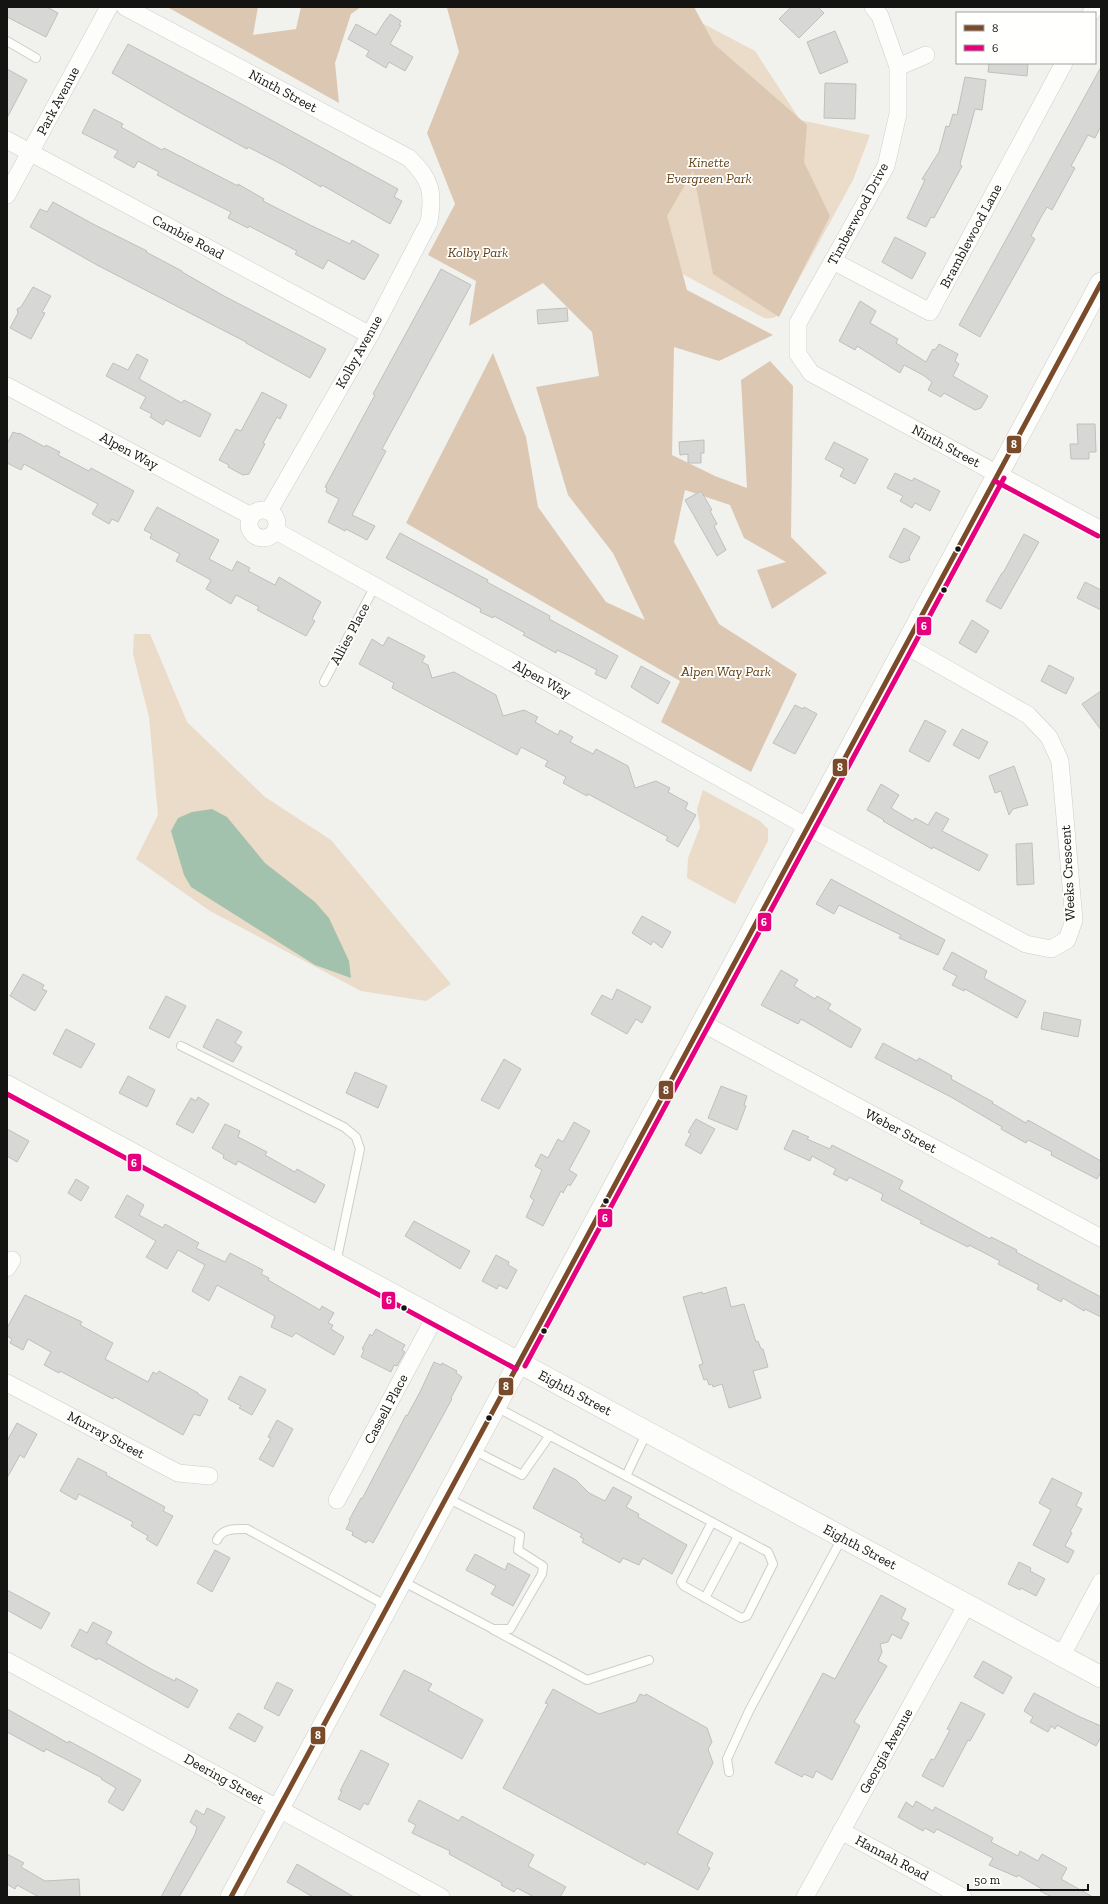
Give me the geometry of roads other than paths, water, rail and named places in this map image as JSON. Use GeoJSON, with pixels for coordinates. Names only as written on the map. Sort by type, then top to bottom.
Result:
{"type":"FeatureCollection","features":[{"type":"Feature","properties":{"kind":"street","name":"Park Avenue"},"geometry":{"type":"LineString","coordinates":[[7,195],[109,7]]}},
{"type":"Feature","properties":{"kind":"street","name":"Ninth Street"},"geometry":{"type":"LineString","coordinates":[[126,7],[409,158],[422,170],[429,187]]}},
{"type":"Feature","properties":{"kind":"street","name":"Timberwood Drive"},"geometry":{"type":"LineString","coordinates":[[798,354],[798,323],[886,166],[898,114],[898,67],[880,16],[873,7]]}},
{"type":"Feature","properties":{"kind":"street"},"geometry":{"type":"LineString","coordinates":[[898,67],[926,55]]}},
{"type":"Feature","properties":{"kind":"street","name":"Bramblewood Lane"},"geometry":{"type":"LineString","coordinates":[[833,261],[930,312],[1063,64]]}},
{"type":"Feature","properties":{"kind":"street","name":"Cambie Road"},"geometry":{"type":"LineString","coordinates":[[7,140],[370,335]]}},
{"type":"Feature","properties":{"kind":"street","name":"Kolby Avenue"},"geometry":{"type":"LineString","coordinates":[[269,511],[370,335],[429,222],[432,202],[429,187]]}},
{"type":"Feature","properties":{"kind":"street"},"geometry":{"type":"LineString","coordinates":[[231,1897],[1101,283]]}},
{"type":"Feature","properties":{"kind":"street","name":"Ninth Street"},"geometry":{"type":"LineString","coordinates":[[798,354],[811,374],[1101,530]]}},
{"type":"Feature","properties":{"kind":"street","name":"Alpen Way"},"geometry":{"type":"LineString","coordinates":[[7,386],[251,516]]}},
{"type":"Feature","properties":{"kind":"street"},"geometry":{"type":"LineString","coordinates":[[261,510],[269,511],[276,518],[276,531],[269,537],[256,537],[250,530],[249,526],[251,516],[261,510]]}},
{"type":"Feature","properties":{"kind":"street","name":"Alpen Way"},"geometry":{"type":"LineString","coordinates":[[276,531],[808,827]]}},
{"type":"Feature","properties":{"kind":"street","name":"Weeks Crescent"},"geometry":{"type":"LineString","coordinates":[[808,827],[1026,944],[1051,949],[1067,940],[1074,920],[1060,761],[1049,737],[1028,715],[906,646]]}},
{"type":"Feature","properties":{"kind":"street","name":"Weber Street"},"geometry":{"type":"LineString","coordinates":[[702,1023],[1101,1238]]}},
{"type":"Feature","properties":{"kind":"street","name":"Eighth Street"},"geometry":{"type":"LineString","coordinates":[[7,1086],[1101,1677]]}},
{"type":"Feature","properties":{"kind":"street","name":"Cassell Place"},"geometry":{"type":"LineString","coordinates":[[337,1500],[435,1317]]}},
{"type":"Feature","properties":{"kind":"street","name":"Murray Street"},"geometry":{"type":"LineString","coordinates":[[7,1383],[178,1472],[209,1476]]}},
{"type":"Feature","properties":{"kind":"street"},"geometry":{"type":"LineString","coordinates":[[1062,1656],[1101,1582]]}},
{"type":"Feature","properties":{"kind":"street","name":"Georgia Avenue"},"geometry":{"type":"LineString","coordinates":[[805,1897],[967,1604]]}},
{"type":"Feature","properties":{"kind":"street","name":"Deering Street"},"geometry":{"type":"LineString","coordinates":[[7,1661],[441,1897]]}},
{"type":"Feature","properties":{"kind":"street","name":"Hannah Road"},"geometry":{"type":"LineString","coordinates":[[842,1831],[963,1897]]}},
{"type":"Feature","properties":{"kind":"lane"},"geometry":{"type":"LineString","coordinates":[[7,42],[36,58]]}},
{"type":"Feature","properties":{"kind":"lane","name":"Allies Place"},"geometry":{"type":"LineString","coordinates":[[324,682],[375,586]]}},
{"type":"Feature","properties":{"kind":"lane"},"geometry":{"type":"LineString","coordinates":[[181,1046],[344,1127],[356,1137],[360,1149],[336,1264]]}},
{"type":"Feature","properties":{"kind":"lane"},"geometry":{"type":"LineString","coordinates":[[496,1407],[550,1435],[768,1552],[773,1564],[747,1616],[741,1618],[684,1586],[681,1582],[712,1522]]}},
{"type":"Feature","properties":{"kind":"lane"},"geometry":{"type":"LineString","coordinates":[[626,1476],[647,1431]]}},
{"type":"Feature","properties":{"kind":"lane"},"geometry":{"type":"LineString","coordinates":[[472,1450],[522,1475],[550,1435]]}},
{"type":"Feature","properties":{"kind":"lane"},"geometry":{"type":"LineString","coordinates":[[446,1498],[520,1536],[518,1550],[543,1566],[542,1574],[510,1629],[493,1630]]}},
{"type":"Feature","properties":{"kind":"lane"},"geometry":{"type":"LineString","coordinates":[[217,1540],[220,1534],[228,1530],[246,1529],[388,1606]]}},
{"type":"Feature","properties":{"kind":"lane"},"geometry":{"type":"LineString","coordinates":[[705,1598],[738,1536]]}},
{"type":"Feature","properties":{"kind":"lane"},"geometry":{"type":"LineString","coordinates":[[729,1772],[727,1759],[748,1711],[843,1537]]}},
{"type":"Feature","properties":{"kind":"lane"},"geometry":{"type":"LineString","coordinates":[[402,1581],[587,1680],[649,1660]]}},
{"type":"Feature","properties":{"kind":"park label","name":"Kinette Evergreen Park"},"geometry":{"type":"Point","coordinates":[709,170]}},
{"type":"Feature","properties":{"kind":"park label","name":"Kolby Park"},"geometry":{"type":"Point","coordinates":[478,252]}},
{"type":"Feature","properties":{"kind":"park label","name":"Alpen Way Park"},"geometry":{"type":"Point","coordinates":[726,671]}}]}
